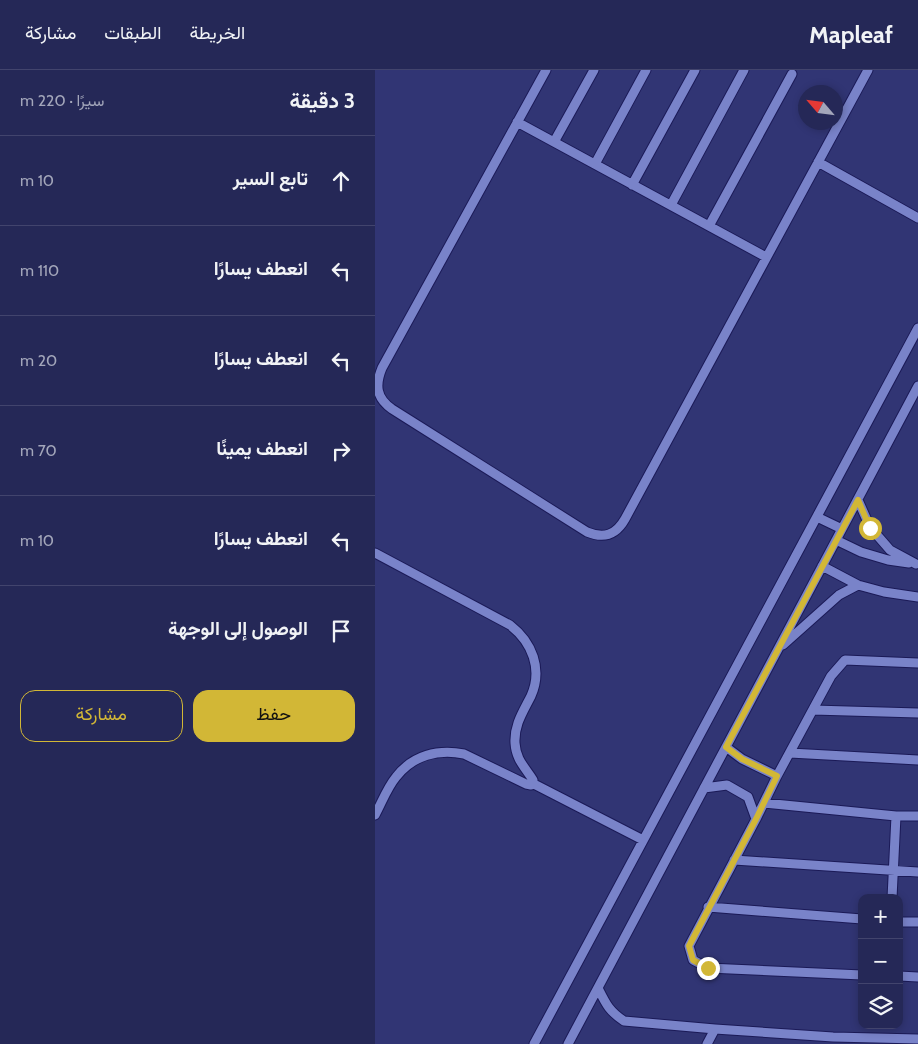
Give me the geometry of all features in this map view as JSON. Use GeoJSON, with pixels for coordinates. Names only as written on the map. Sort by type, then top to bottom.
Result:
{"type":"FeatureCollection","features":[{"type":"Feature","properties":{"kind":"lane"},"geometry":{"type":"LineString","coordinates":[[546,70],[382,368],[377,384],[378,392],[386,404],[587,532],[601,536],[616,531],[621,525],[868,70]]}},
{"type":"Feature","properties":{"kind":"lane"},"geometry":{"type":"LineString","coordinates":[[554,142],[593,70]]}},
{"type":"Feature","properties":{"kind":"lane"},"geometry":{"type":"LineString","coordinates":[[595,164],[646,70]]}},
{"type":"Feature","properties":{"kind":"lane"},"geometry":{"type":"LineString","coordinates":[[632,184],[695,70]]}},
{"type":"Feature","properties":{"kind":"lane"},"geometry":{"type":"LineString","coordinates":[[671,206],[744,70]]}},
{"type":"Feature","properties":{"kind":"lane"},"geometry":{"type":"LineString","coordinates":[[709,226],[791,74]]}},
{"type":"Feature","properties":{"kind":"lane"},"geometry":{"type":"LineString","coordinates":[[517,122],[766,257]]}},
{"type":"Feature","properties":{"kind":"lane"},"geometry":{"type":"LineString","coordinates":[[817,162],[918,218]]}},
{"type":"Feature","properties":{"kind":"lane"},"geometry":{"type":"LineString","coordinates":[[534,1044],[918,328]]}},
{"type":"Feature","properties":{"kind":"lane"},"geometry":{"type":"LineString","coordinates":[[568,1044],[918,386]]}},
{"type":"Feature","properties":{"kind":"lane"},"geometry":{"type":"LineString","coordinates":[[858,500],[870,528],[890,550],[917,564]]}},
{"type":"Feature","properties":{"kind":"lane"},"geometry":{"type":"LineString","coordinates":[[817,517],[843,529]]}},
{"type":"Feature","properties":{"kind":"lane"},"geometry":{"type":"LineString","coordinates":[[836,540],[861,552],[888,560],[917,564]]}},
{"type":"Feature","properties":{"kind":"lane"},"geometry":{"type":"LineString","coordinates":[[375,553],[509,625],[525,639],[534,658],[536,678],[534,689],[517,725],[515,744],[520,761],[532,778],[533,783]]}},
{"type":"Feature","properties":{"kind":"lane"},"geometry":{"type":"LineString","coordinates":[[822,566],[858,585],[884,592],[918,597]]}},
{"type":"Feature","properties":{"kind":"lane"},"geometry":{"type":"LineString","coordinates":[[779,648],[839,595],[858,585]]}},
{"type":"Feature","properties":{"kind":"lane"},"geometry":{"type":"LineString","coordinates":[[858,974],[708,968],[693,960],[689,946],[831,676],[845,660],[918,663]]}},
{"type":"Feature","properties":{"kind":"lane"},"geometry":{"type":"LineString","coordinates":[[813,710],[918,713]]}},
{"type":"Feature","properties":{"kind":"lane"},"geometry":{"type":"LineString","coordinates":[[726,747],[742,759],[777,776]]}},
{"type":"Feature","properties":{"kind":"lane"},"geometry":{"type":"LineString","coordinates":[[375,815],[396,777],[412,762],[432,754],[453,752],[464,754],[529,785],[533,783],[643,840]]}},
{"type":"Feature","properties":{"kind":"lane"},"geometry":{"type":"LineString","coordinates":[[790,753],[918,760]]}},
{"type":"Feature","properties":{"kind":"lane"},"geometry":{"type":"LineString","coordinates":[[704,788],[727,785],[748,797],[756,819]]}},
{"type":"Feature","properties":{"kind":"lane"},"geometry":{"type":"LineString","coordinates":[[764,804],[896,816],[918,816]]}},
{"type":"Feature","properties":{"kind":"lane"},"geometry":{"type":"LineString","coordinates":[[892,894],[896,816]]}},
{"type":"Feature","properties":{"kind":"lane"},"geometry":{"type":"LineString","coordinates":[[734,860],[918,872]]}},
{"type":"Feature","properties":{"kind":"lane"},"geometry":{"type":"LineString","coordinates":[[708,908],[858,919]]}},
{"type":"Feature","properties":{"kind":"lane"},"geometry":{"type":"LineString","coordinates":[[903,922],[918,922]]}},
{"type":"Feature","properties":{"kind":"lane"},"geometry":{"type":"LineString","coordinates":[[903,976],[918,977]]}},
{"type":"Feature","properties":{"kind":"lane"},"geometry":{"type":"LineString","coordinates":[[598,988],[605,1003],[613,1013],[624,1021],[833,1037],[918,1039]]}},
{"type":"Feature","properties":{"kind":"lane"},"geometry":{"type":"LineString","coordinates":[[707,1044],[715,1029]]}},
{"type":"Feature","properties":{"kind":"route"},"geometry":{"type":"LineString","coordinates":[[708,968],[693,960],[689,946],[777,776],[742,759],[726,747],[858,500],[870,528]]}}]}
